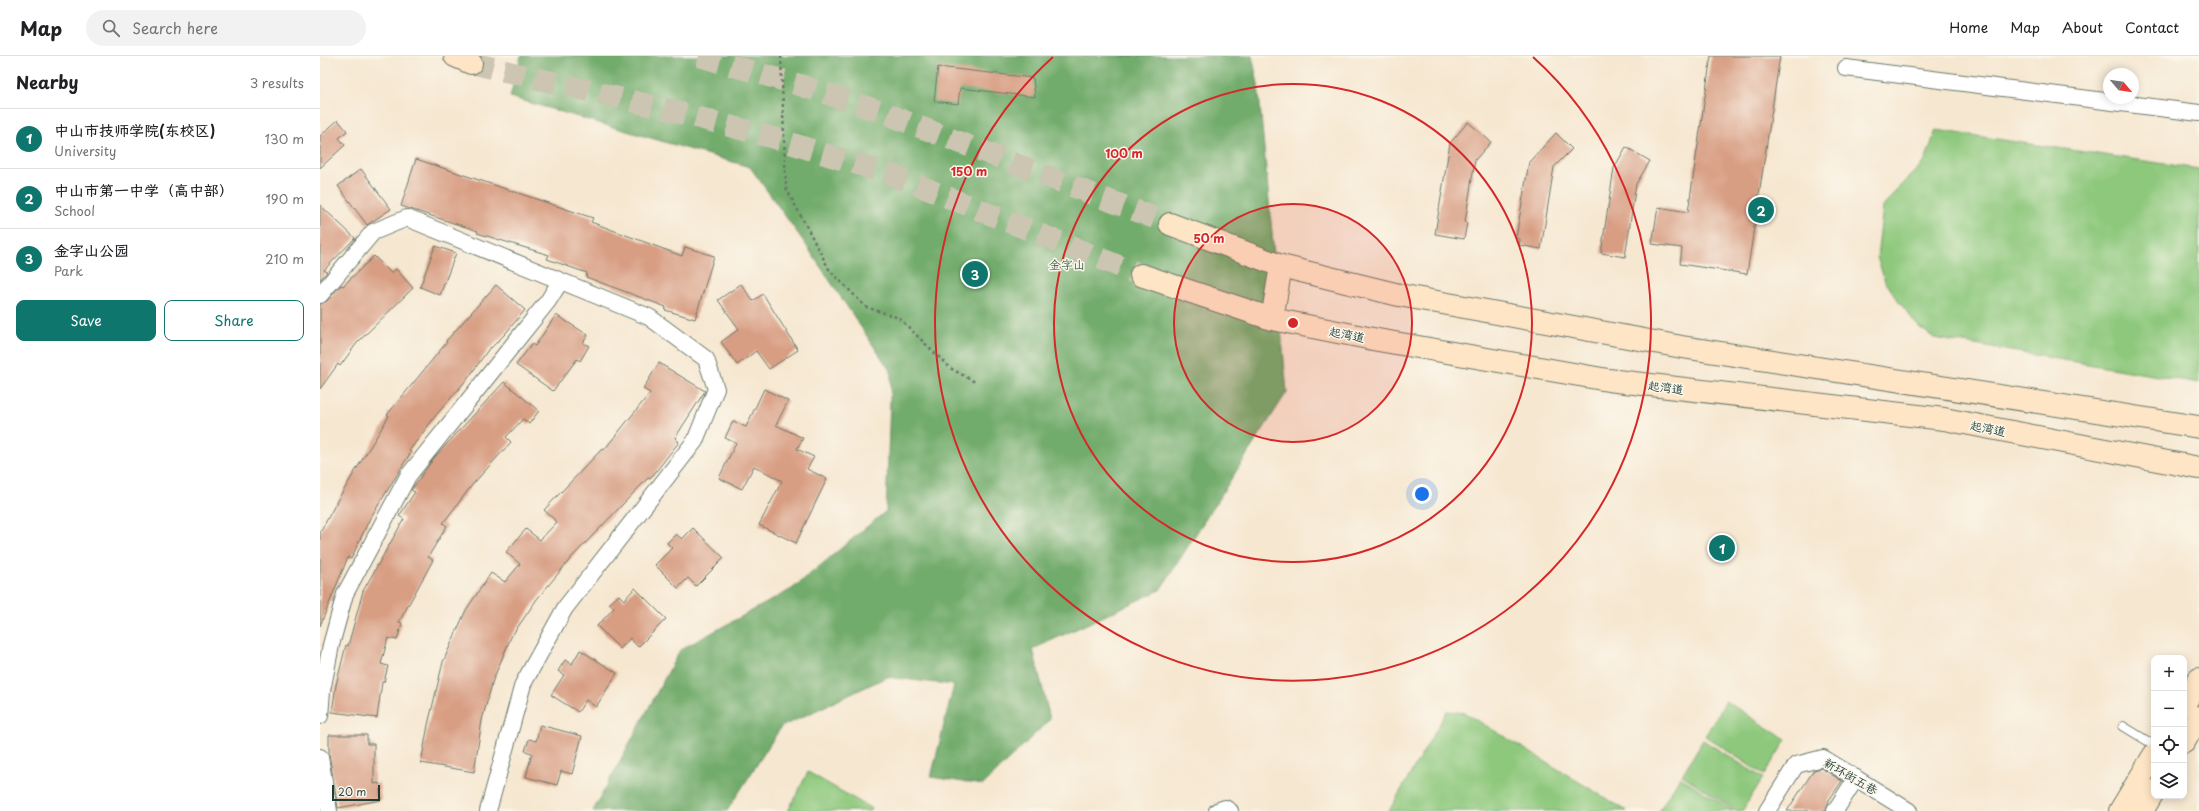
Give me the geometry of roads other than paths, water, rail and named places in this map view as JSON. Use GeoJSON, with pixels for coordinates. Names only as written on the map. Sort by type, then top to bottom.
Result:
{"type":"FeatureCollection","features":[{"type":"Feature","properties":{"kind":"main road"},"geometry":{"type":"LineString","coordinates":[[1170,224],[1281,266],[1399,295],[1682,347],[2199,427]]}},
{"type":"Feature","properties":{"kind":"main road"},"geometry":{"type":"LineString","coordinates":[[1272,319],[1281,266]]}},
{"type":"Feature","properties":{"kind":"main road","name":"起湾道"},"geometry":{"type":"LineString","coordinates":[[1141,275],[1272,319],[1386,342],[1608,380],[1944,419],[2198,468]]}},
{"type":"Feature","properties":{"kind":"main road"},"geometry":{"type":"LineString","coordinates":[[2187,700],[2199,679]]}},
{"type":"Feature","properties":{"kind":"main road"},"geometry":{"type":"LineString","coordinates":[[2187,737],[2199,717]]}},
{"type":"Feature","properties":{"kind":"main road"},"geometry":{"type":"LineString","coordinates":[[2120,811],[2151,760]]}},
{"type":"Feature","properties":{"kind":"main road"},"geometry":{"type":"LineString","coordinates":[[2142,811],[2151,796]]}},
{"type":"Feature","properties":{"kind":"street"},"geometry":{"type":"LineString","coordinates":[[1846,68],[2199,113]]}},
{"type":"Feature","properties":{"kind":"street"},"geometry":{"type":"LineString","coordinates":[[320,296],[373,232],[407,218],[560,282],[649,317],[706,359],[716,389],[695,441],[565,608],[538,657],[524,684],[488,811]]}},
{"type":"Feature","properties":{"kind":"street"},"geometry":{"type":"LineString","coordinates":[[320,716],[321,693],[345,594],[408,476],[548,301],[560,282]]}},
{"type":"Feature","properties":{"kind":"street"},"geometry":{"type":"LineString","coordinates":[[320,757],[329,811]]}},
{"type":"Feature","properties":{"kind":"street","name":"新环街五巷"},"geometry":{"type":"LineString","coordinates":[[1766,811],[1796,766],[1823,758],[1906,810]]}},
{"type":"Feature","properties":{"kind":"street"},"geometry":{"type":"LineString","coordinates":[[1835,811],[1856,778]]}},
{"type":"Feature","properties":{"kind":"street"},"geometry":{"type":"LineString","coordinates":[[1217,811],[1225,808],[1230,811]]}},
{"type":"Feature","properties":{"kind":"lane"},"geometry":{"type":"LineString","coordinates":[[2123,726],[2151,743]]}},
{"type":"Feature","properties":{"kind":"tunnel"},"geometry":{"type":"LineString","coordinates":[[699,56],[803,86],[879,111],[1170,224]]}},
{"type":"Feature","properties":{"kind":"tunnel"},"geometry":{"type":"LineString","coordinates":[[471,63],[670,110],[774,138],[895,176],[1141,275]]}},
{"type":"Feature","properties":{"kind":"place","name":"中山市第一中学（高中部）"},"geometry":{"type":"Point","coordinates":[1761,210]}},
{"type":"Feature","properties":{"kind":"place","name":"金字山公园"},"geometry":{"type":"Point","coordinates":[975,274]}},
{"type":"Feature","properties":{"kind":"place","name":"中山市技师学院(东校区)"},"geometry":{"type":"Point","coordinates":[1722,548]}},
{"type":"Feature","properties":{"kind":"park label","name":"金字山"},"geometry":{"type":"Point","coordinates":[1067,264]}}]}
